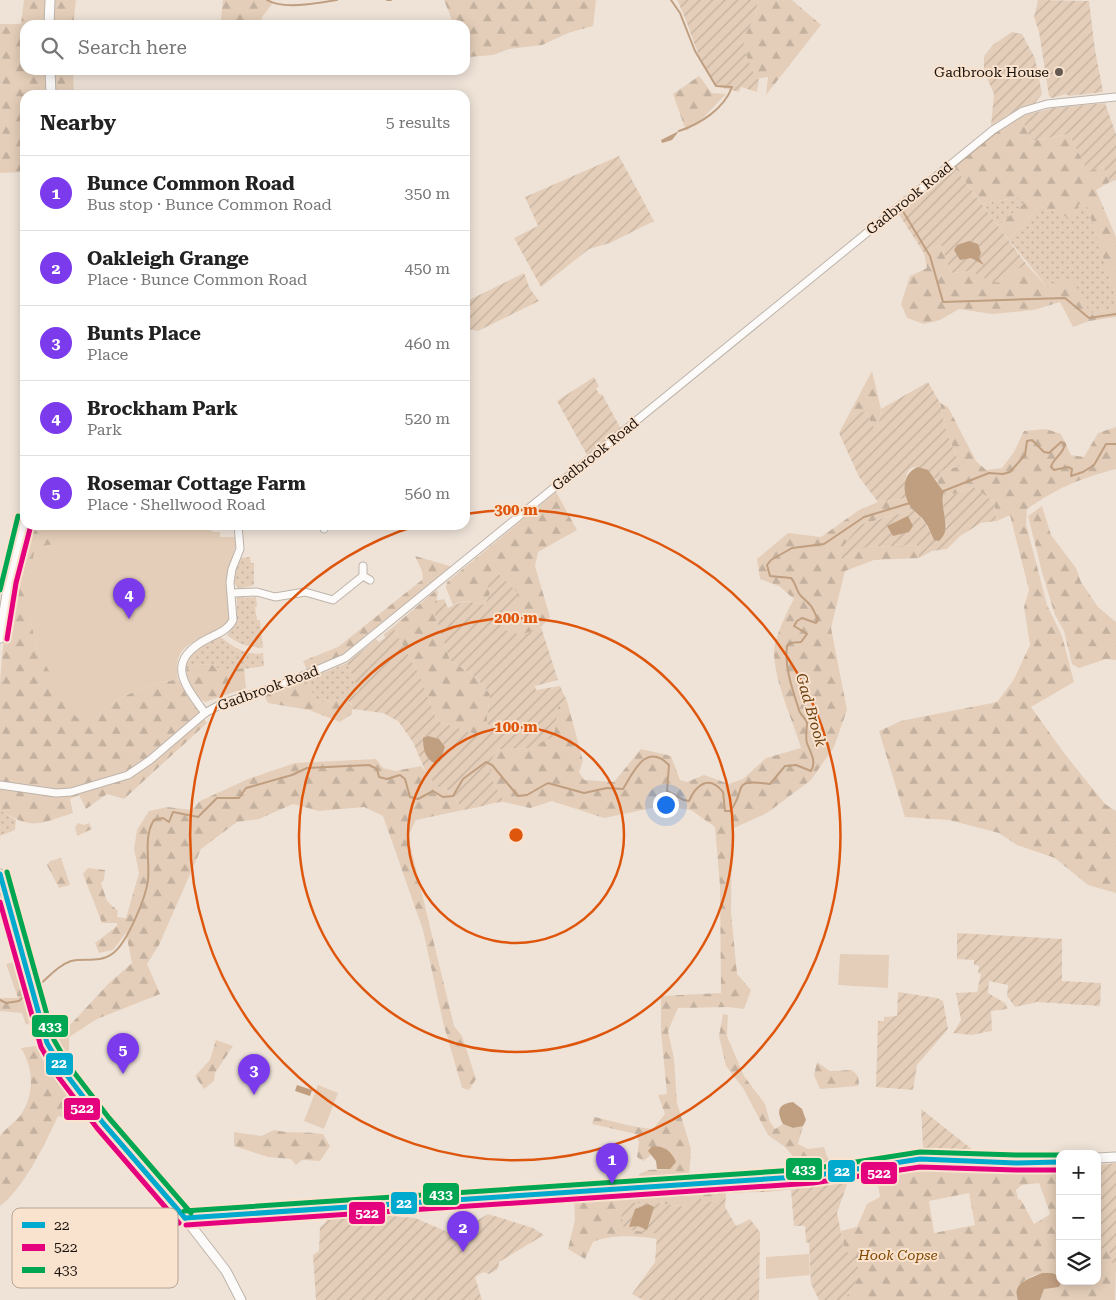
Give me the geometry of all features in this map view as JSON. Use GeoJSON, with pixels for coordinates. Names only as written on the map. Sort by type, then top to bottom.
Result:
{"type":"FeatureCollection","features":[{"type":"Feature","properties":{"kind":"street"},"geometry":{"type":"LineString","coordinates":[[49,20],[50,0]]}},
{"type":"Feature","properties":{"kind":"street"},"geometry":{"type":"LineString","coordinates":[[50,75],[52,90]]}},
{"type":"Feature","properties":{"kind":"street","name":"Gadbrook Road"},"geometry":{"type":"LineString","coordinates":[[0,785],[56,793],[71,792],[112,781],[128,775],[150,760],[205,712],[223,703],[279,686],[345,658],[1008,118],[1023,111],[1047,104],[1116,98]]}},
{"type":"Feature","properties":{"kind":"street"},"geometry":{"type":"LineString","coordinates":[[0,638],[9,581],[22,530]]}},
{"type":"Feature","properties":{"kind":"street"},"geometry":{"type":"LineString","coordinates":[[205,712],[183,680],[180,671],[182,661],[193,646],[230,626],[234,612],[232,569],[240,549],[238,530]]}},
{"type":"Feature","properties":{"kind":"street"},"geometry":{"type":"LineString","coordinates":[[363,566],[363,576]]}},
{"type":"Feature","properties":{"kind":"street"},"geometry":{"type":"LineString","coordinates":[[232,593],[257,592],[275,597],[305,592],[333,600],[363,576]]}},
{"type":"Feature","properties":{"kind":"street"},"geometry":{"type":"LineString","coordinates":[[363,576],[370,580]]}},
{"type":"Feature","properties":{"kind":"street"},"geometry":{"type":"LineString","coordinates":[[0,874],[47,1043],[63,1070],[103,1123],[177,1208]]}},
{"type":"Feature","properties":{"kind":"street"},"geometry":{"type":"LineString","coordinates":[[1101,1158],[1116,1157]]}},
{"type":"Feature","properties":{"kind":"street"},"geometry":{"type":"LineString","coordinates":[[186,1218],[812,1176],[920,1159],[1016,1163],[1056,1162]]}},
{"type":"Feature","properties":{"kind":"street"},"geometry":{"type":"LineString","coordinates":[[178,1209],[226,1271],[241,1300]]}},
{"type":"Feature","properties":{"kind":"green space"},"geometry":{"type":"Polygon","coordinates":[[[24,0],[45,0],[46,20],[22,20],[24,0]]]}},
{"type":"Feature","properties":{"kind":"green space"},"geometry":{"type":"Polygon","coordinates":[[[53,0],[76,0],[74,20],[53,20],[53,0]]]}},
{"type":"Feature","properties":{"kind":"green space"},"geometry":{"type":"Polygon","coordinates":[[[223,0],[270,0],[273,3],[261,20],[221,19],[223,0]]]}},
{"type":"Feature","properties":{"kind":"green space"},"geometry":{"type":"Polygon","coordinates":[[[444,0],[596,0],[593,26],[568,33],[542,45],[509,49],[493,55],[470,57],[470,20],[452,20],[444,0]]]}},
{"type":"Feature","properties":{"kind":"green space"},"geometry":{"type":"Polygon","coordinates":[[[677,0],[758,0],[755,16],[746,33],[743,47],[756,79],[759,79],[757,92],[741,87],[739,92],[716,86],[699,55],[677,0]]]}},
{"type":"Feature","properties":{"kind":"green space"},"geometry":{"type":"Polygon","coordinates":[[[758,0],[792,0],[821,25],[766,95],[768,77],[757,79],[711,55],[699,59],[697,46],[746,33],[755,16],[758,0]]]}},
{"type":"Feature","properties":{"kind":"green space"},"geometry":{"type":"Polygon","coordinates":[[[1038,0],[1089,1],[1095,50],[1103,92],[1069,96],[1066,94],[1052,98],[1049,96],[1039,32],[1034,17],[1038,0]]]}},
{"type":"Feature","properties":{"kind":"green space"},"geometry":{"type":"Polygon","coordinates":[[[0,24],[20,24],[20,75],[47,75],[47,90],[20,90],[20,172],[0,173],[0,24]]]}},
{"type":"Feature","properties":{"kind":"green space"},"geometry":{"type":"Polygon","coordinates":[[[1012,32],[1022,34],[1035,58],[1042,94],[1034,104],[1021,107],[991,126],[994,94],[984,71],[984,56],[994,44],[1012,32]]]}},
{"type":"Feature","properties":{"kind":"green space"},"geometry":{"type":"Polygon","coordinates":[[[55,75],[73,75],[74,90],[56,90],[55,75]]]}},
{"type":"Feature","properties":{"kind":"green space"},"geometry":{"type":"Polygon","coordinates":[[[699,76],[712,93],[726,94],[701,120],[686,131],[673,94],[699,76]]]}},
{"type":"Feature","properties":{"kind":"green space"},"geometry":{"type":"Polygon","coordinates":[[[1105,103],[1116,134],[1116,180],[1110,182],[1103,167],[1088,172],[1069,134],[1031,141],[1021,116],[1053,108],[1105,103]]]}},
{"type":"Feature","properties":{"kind":"green space"},"geometry":{"type":"Polygon","coordinates":[[[1021,116],[1031,141],[1069,134],[1088,171],[1103,167],[1110,182],[1096,190],[1116,237],[1116,298],[1087,206],[1079,204],[1074,220],[1040,206],[1009,240],[998,226],[1028,200],[1020,197],[982,204],[955,168],[960,160],[1004,125],[1021,116]]]}},
{"type":"Feature","properties":{"kind":"green space"},"geometry":{"type":"Polygon","coordinates":[[[619,156],[654,221],[610,243],[589,249],[541,287],[514,238],[538,226],[525,197],[619,156]]]}},
{"type":"Feature","properties":{"kind":"green space"},"geometry":{"type":"Polygon","coordinates":[[[955,168],[1027,265],[1017,269],[1003,283],[991,282],[971,271],[951,273],[941,245],[924,253],[898,213],[955,168]]]}},
{"type":"Feature","properties":{"kind":"green space"},"geometry":{"type":"Polygon","coordinates":[[[1020,197],[1028,200],[998,226],[982,204],[1020,197]]]}},
{"type":"Feature","properties":{"kind":"green space"},"geometry":{"type":"Polygon","coordinates":[[[1079,204],[1088,206],[1116,298],[1116,310],[1090,313],[1060,280],[1048,288],[1009,240],[1040,206],[1074,219],[1079,204]]]}},
{"type":"Feature","properties":{"kind":"green space"},"geometry":{"type":"Polygon","coordinates":[[[941,245],[951,273],[971,271],[1003,283],[1017,269],[1027,265],[1048,288],[1060,280],[1072,279],[1090,313],[1116,310],[1116,317],[1089,321],[1073,327],[1060,302],[1034,310],[992,314],[959,309],[940,320],[924,324],[907,318],[901,304],[910,276],[927,268],[924,253],[941,245]]]}},
{"type":"Feature","properties":{"kind":"green space"},"geometry":{"type":"Polygon","coordinates":[[[524,273],[530,289],[539,301],[478,331],[470,329],[470,300],[524,273]]]}},
{"type":"Feature","properties":{"kind":"green space"},"geometry":{"type":"Polygon","coordinates":[[[872,371],[881,409],[878,429],[875,431],[865,411],[848,416],[872,371]]]}},
{"type":"Feature","properties":{"kind":"green space"},"geometry":{"type":"Polygon","coordinates":[[[594,377],[599,386],[596,389],[600,395],[602,394],[621,429],[587,455],[557,401],[594,377]]]}},
{"type":"Feature","properties":{"kind":"green space"},"geometry":{"type":"Polygon","coordinates":[[[928,382],[940,403],[945,427],[960,466],[941,471],[937,481],[920,468],[912,468],[908,471],[905,479],[906,498],[878,502],[859,477],[839,433],[848,416],[865,411],[875,430],[878,429],[881,409],[928,382]]]}},
{"type":"Feature","properties":{"kind":"green space"},"geometry":{"type":"Polygon","coordinates":[[[940,403],[948,407],[976,461],[986,470],[1002,468],[1014,452],[1024,431],[1046,429],[1061,434],[1071,455],[1084,457],[1098,433],[1116,427],[1116,469],[1070,484],[1038,501],[1027,509],[1026,524],[1047,605],[1062,636],[1074,682],[1031,707],[1064,753],[1105,804],[1116,811],[1116,893],[1088,885],[1055,858],[1017,845],[999,833],[949,820],[905,817],[879,731],[901,721],[997,702],[1013,681],[1030,645],[1024,607],[1029,590],[1010,515],[997,521],[994,502],[974,487],[954,494],[944,492],[937,481],[941,471],[960,466],[945,427],[940,403]]]}},
{"type":"Feature","properties":{"kind":"green space"},"geometry":{"type":"Polygon","coordinates":[[[974,487],[994,502],[997,521],[981,523],[960,536],[947,549],[932,551],[919,558],[917,545],[866,547],[842,560],[839,552],[859,525],[913,510],[925,522],[934,539],[947,527],[942,506],[944,492],[954,494],[974,487]]]}},
{"type":"Feature","properties":{"kind":"green space"},"geometry":{"type":"Polygon","coordinates":[[[556,492],[577,530],[538,552],[535,566],[550,617],[541,627],[521,636],[505,630],[509,611],[518,594],[498,573],[487,585],[490,593],[485,605],[465,602],[453,605],[446,588],[447,582],[556,492]]]}},
{"type":"Feature","properties":{"kind":"green space"},"geometry":{"type":"Polygon","coordinates":[[[906,498],[913,510],[859,525],[839,552],[842,560],[866,547],[917,545],[919,558],[874,560],[845,571],[831,628],[847,710],[834,747],[811,780],[767,813],[732,829],[731,912],[737,974],[751,990],[744,1009],[728,1007],[678,1008],[668,1031],[674,1059],[677,1103],[691,1149],[689,1177],[640,1182],[639,1174],[648,1170],[670,1169],[648,1151],[651,1155],[643,1161],[637,1157],[639,1142],[636,1134],[592,1124],[594,1117],[653,1129],[665,1114],[658,1095],[667,1094],[661,1031],[661,996],[721,993],[720,886],[715,827],[691,810],[662,806],[604,818],[552,801],[530,808],[504,802],[491,775],[491,762],[499,749],[530,748],[558,707],[567,701],[583,761],[579,772],[584,780],[614,782],[641,749],[671,756],[680,780],[687,782],[704,775],[729,784],[743,779],[766,758],[801,748],[781,690],[774,654],[778,634],[794,599],[779,586],[760,579],[757,559],[788,533],[821,537],[859,510],[878,502],[906,498]]]}},
{"type":"Feature","properties":{"kind":"green space"},"geometry":{"type":"Polygon","coordinates":[[[1042,506],[1051,535],[1076,568],[1081,582],[1098,607],[1116,622],[1116,660],[1106,659],[1079,668],[1072,664],[1064,631],[1055,615],[1042,572],[1028,516],[1042,506]]]}},
{"type":"Feature","properties":{"kind":"green space"},"geometry":{"type":"Polygon","coordinates":[[[27,530],[54,530],[54,544],[29,615],[39,654],[92,721],[110,705],[131,693],[142,688],[178,679],[187,696],[207,723],[124,799],[107,794],[86,809],[79,795],[70,799],[73,813],[36,824],[21,821],[0,810],[1,663],[6,623],[27,530]]]}},
{"type":"Feature","properties":{"kind":"green space"},"geometry":{"type":"Polygon","coordinates":[[[54,530],[210,530],[220,532],[220,537],[236,537],[235,549],[227,576],[231,609],[229,620],[220,631],[186,647],[180,654],[177,665],[178,679],[142,688],[131,693],[110,705],[92,721],[76,717],[39,654],[29,615],[24,609],[35,547],[54,544],[54,530]]]}},
{"type":"Feature","properties":{"kind":"green space"},"geometry":{"type":"Polygon","coordinates":[[[415,556],[453,567],[344,654],[307,670],[303,661],[338,647],[423,579],[422,571],[415,556]]]}},
{"type":"Feature","properties":{"kind":"green space"},"geometry":{"type":"Polygon","coordinates":[[[250,557],[251,563],[254,563],[254,585],[239,589],[234,583],[234,574],[241,558],[250,557]]]}},
{"type":"Feature","properties":{"kind":"green space"},"geometry":{"type":"Polygon","coordinates":[[[498,573],[519,594],[509,611],[505,630],[521,635],[541,627],[558,680],[535,686],[536,690],[560,686],[567,701],[558,707],[554,736],[530,748],[499,749],[494,756],[491,762],[491,775],[504,802],[463,810],[450,791],[438,787],[427,775],[413,742],[398,721],[383,713],[352,709],[352,704],[345,699],[359,691],[347,663],[376,639],[379,642],[385,638],[384,634],[393,627],[420,677],[437,721],[478,735],[490,732],[487,719],[490,694],[477,678],[450,660],[434,613],[435,601],[444,599],[448,608],[466,602],[485,605],[490,593],[487,585],[490,574],[498,573]]]}},
{"type":"Feature","properties":{"kind":"green space"},"geometry":{"type":"Polygon","coordinates":[[[436,590],[438,592],[434,613],[450,660],[477,678],[490,694],[487,719],[490,732],[478,735],[437,721],[420,677],[393,627],[436,590]]]}},
{"type":"Feature","properties":{"kind":"green space"},"geometry":{"type":"Polygon","coordinates":[[[244,595],[245,598],[256,597],[257,607],[255,607],[257,620],[260,620],[263,648],[243,644],[227,635],[237,621],[237,598],[244,595]]]}},
{"type":"Feature","properties":{"kind":"green space"},"geometry":{"type":"Polygon","coordinates":[[[220,636],[234,647],[246,652],[263,653],[264,666],[224,672],[212,665],[198,664],[186,669],[189,657],[193,652],[220,636]]]}},
{"type":"Feature","properties":{"kind":"green space"},"geometry":{"type":"Polygon","coordinates":[[[347,663],[359,691],[345,699],[318,703],[305,680],[347,663]]]}},
{"type":"Feature","properties":{"kind":"green space"},"geometry":{"type":"Polygon","coordinates":[[[198,664],[212,665],[225,672],[244,668],[246,688],[205,702],[192,688],[186,669],[198,664]]]}},
{"type":"Feature","properties":{"kind":"green space"},"geometry":{"type":"Polygon","coordinates":[[[305,680],[318,703],[345,699],[352,705],[352,714],[340,722],[309,710],[268,703],[264,695],[305,680]]]}},
{"type":"Feature","properties":{"kind":"green space"},"geometry":{"type":"Polygon","coordinates":[[[376,759],[383,768],[395,771],[421,766],[438,787],[450,791],[463,810],[416,820],[408,836],[454,1026],[462,1036],[476,1079],[469,1090],[462,1088],[443,1022],[423,930],[383,816],[364,807],[319,811],[293,804],[259,819],[237,822],[201,849],[159,945],[147,964],[160,994],[97,1019],[69,1037],[69,1050],[61,1056],[49,1035],[72,1023],[108,984],[132,963],[126,933],[113,950],[99,953],[95,943],[117,926],[117,923],[102,923],[83,874],[88,868],[105,870],[104,880],[101,883],[107,901],[118,911],[117,917],[126,918],[139,873],[134,849],[137,830],[149,811],[167,807],[192,810],[200,801],[248,779],[295,763],[376,759]]]}},
{"type":"Feature","properties":{"kind":"green space"},"geometry":{"type":"Polygon","coordinates":[[[0,810],[16,820],[15,830],[0,836],[0,810]]]}},
{"type":"Feature","properties":{"kind":"green space"},"geometry":{"type":"Polygon","coordinates":[[[78,823],[84,825],[89,823],[92,829],[77,836],[75,827],[78,823]]]}},
{"type":"Feature","properties":{"kind":"green space"},"geometry":{"type":"Polygon","coordinates":[[[61,858],[70,885],[59,888],[47,865],[50,861],[61,858]]]}},
{"type":"Feature","properties":{"kind":"green space"},"geometry":{"type":"Polygon","coordinates":[[[957,933],[1062,939],[1062,981],[1101,983],[1100,1006],[1037,1002],[1015,1007],[1007,996],[1008,985],[989,981],[988,993],[1005,1003],[1008,1009],[991,1011],[992,1031],[971,1035],[953,1033],[961,1020],[956,993],[977,992],[981,974],[978,973],[979,966],[974,965],[974,960],[957,959],[957,933]]]}},
{"type":"Feature","properties":{"kind":"green space"},"geometry":{"type":"Polygon","coordinates":[[[840,954],[889,955],[888,988],[838,985],[840,954]]]}},
{"type":"Feature","properties":{"kind":"green space"},"geometry":{"type":"Polygon","coordinates":[[[18,961],[35,1021],[26,1025],[22,1013],[0,1011],[0,998],[18,998],[6,964],[18,961]]]}},
{"type":"Feature","properties":{"kind":"green space"},"geometry":{"type":"Polygon","coordinates":[[[898,992],[937,998],[943,1001],[948,1029],[917,1065],[913,1090],[876,1087],[878,1021],[884,1021],[884,1017],[897,1016],[898,992]]]}},
{"type":"Feature","properties":{"kind":"green space"},"geometry":{"type":"Polygon","coordinates":[[[723,1014],[728,1015],[727,1036],[744,1076],[765,1104],[770,1122],[775,1129],[783,1124],[793,1128],[803,1126],[798,1144],[808,1149],[824,1147],[831,1168],[797,1170],[796,1160],[785,1147],[768,1135],[743,1088],[726,1066],[719,1036],[723,1014]]]}},
{"type":"Feature","properties":{"kind":"green space"},"geometry":{"type":"Polygon","coordinates":[[[216,1040],[233,1046],[215,1073],[214,1081],[204,1089],[195,1076],[210,1060],[216,1040]]]}},
{"type":"Feature","properties":{"kind":"green space"},"geometry":{"type":"Polygon","coordinates":[[[42,1045],[59,1078],[86,1112],[74,1120],[58,1116],[25,1177],[9,1199],[0,1206],[0,1136],[20,1116],[25,1108],[30,1091],[30,1073],[21,1048],[42,1045]]]}},
{"type":"Feature","properties":{"kind":"green space"},"geometry":{"type":"Polygon","coordinates":[[[817,1062],[830,1071],[852,1070],[858,1076],[858,1086],[820,1089],[814,1075],[817,1062]]]}},
{"type":"Feature","properties":{"kind":"green space"},"geometry":{"type":"Polygon","coordinates":[[[318,1085],[338,1093],[324,1129],[304,1121],[318,1085]]]}},
{"type":"Feature","properties":{"kind":"green space"},"geometry":{"type":"Polygon","coordinates":[[[921,1109],[978,1154],[943,1152],[923,1148],[921,1109]]]}},
{"type":"Feature","properties":{"kind":"green space"},"geometry":{"type":"Polygon","coordinates":[[[274,1130],[323,1134],[330,1146],[320,1161],[302,1160],[296,1165],[291,1159],[268,1157],[234,1146],[234,1132],[261,1136],[274,1130]]]}},
{"type":"Feature","properties":{"kind":"green space","name":"Hook Copse"},"geometry":{"type":"Polygon","coordinates":[[[941,1163],[999,1167],[1056,1167],[1056,1275],[1046,1273],[1029,1278],[1021,1284],[1016,1295],[1018,1300],[844,1300],[860,1276],[845,1252],[841,1231],[857,1227],[867,1204],[880,1197],[878,1184],[883,1169],[907,1164],[941,1163]],[[1039,1183],[1022,1185],[1016,1190],[1018,1199],[1021,1200],[1034,1224],[1050,1213],[1039,1183]],[[969,1193],[929,1201],[934,1233],[975,1225],[969,1193]]]}},
{"type":"Feature","properties":{"kind":"green space"},"geometry":{"type":"Polygon","coordinates":[[[1116,1163],[1116,1267],[1114,1268],[1108,1247],[1101,1249],[1101,1165],[1116,1163]]]}},
{"type":"Feature","properties":{"kind":"green space"},"geometry":{"type":"Polygon","coordinates":[[[850,1176],[837,1213],[845,1252],[854,1253],[860,1276],[844,1300],[819,1300],[811,1284],[809,1243],[806,1242],[805,1226],[794,1226],[791,1190],[804,1188],[806,1181],[850,1176]]]}},
{"type":"Feature","properties":{"kind":"green space"},"geometry":{"type":"Polygon","coordinates":[[[806,1181],[804,1188],[767,1192],[719,1193],[719,1201],[701,1203],[688,1200],[688,1207],[657,1203],[644,1231],[657,1234],[657,1239],[625,1236],[600,1239],[593,1242],[585,1259],[568,1249],[575,1220],[574,1195],[806,1181]]]}},
{"type":"Feature","properties":{"kind":"green space"},"geometry":{"type":"Polygon","coordinates":[[[719,1192],[726,1193],[725,1207],[736,1226],[750,1219],[760,1232],[759,1300],[643,1300],[632,1294],[655,1262],[657,1234],[624,1229],[621,1213],[631,1203],[657,1203],[687,1207],[688,1200],[701,1199],[702,1203],[718,1201],[719,1192]]]}},
{"type":"Feature","properties":{"kind":"green space"},"geometry":{"type":"Polygon","coordinates":[[[389,1210],[390,1216],[415,1218],[450,1233],[459,1231],[488,1214],[533,1228],[544,1235],[499,1262],[498,1269],[489,1274],[483,1272],[475,1277],[482,1300],[316,1300],[313,1255],[319,1251],[320,1227],[326,1222],[326,1214],[389,1210]]]}},
{"type":"Feature","properties":{"kind":"green space"},"geometry":{"type":"Polygon","coordinates":[[[1108,1247],[1116,1267],[1115,1300],[1040,1300],[1044,1289],[1060,1285],[1101,1285],[1101,1249],[1108,1247]]]}},
{"type":"Feature","properties":{"kind":"green space"},"geometry":{"type":"Polygon","coordinates":[[[809,1254],[810,1275],[766,1279],[766,1257],[809,1254]]]}},
{"type":"Feature","properties":{"kind":"shaded area"},"geometry":{"type":"Polygon","coordinates":[[[679,131],[672,140],[662,143],[661,140],[679,131]]]}},
{"type":"Feature","properties":{"kind":"shaded area"},"geometry":{"type":"Polygon","coordinates":[[[969,241],[978,244],[981,253],[979,258],[984,265],[971,258],[960,260],[954,250],[957,245],[969,241]]]}},
{"type":"Feature","properties":{"kind":"shaded area"},"geometry":{"type":"Polygon","coordinates":[[[918,467],[928,470],[944,492],[943,505],[946,524],[943,536],[939,541],[934,540],[926,524],[909,505],[905,493],[908,475],[918,467]]]}},
{"type":"Feature","properties":{"kind":"shaded area"},"geometry":{"type":"Polygon","coordinates":[[[908,516],[913,526],[909,532],[893,536],[887,526],[908,516]]]}},
{"type":"Feature","properties":{"kind":"shaded area"},"geometry":{"type":"Polygon","coordinates":[[[428,736],[439,739],[445,747],[440,761],[434,763],[427,756],[423,738],[428,736]]]}},
{"type":"Feature","properties":{"kind":"shaded area"},"geometry":{"type":"Polygon","coordinates":[[[297,1085],[312,1090],[310,1096],[295,1091],[297,1085]]]}},
{"type":"Feature","properties":{"kind":"shaded area"},"geometry":{"type":"Polygon","coordinates":[[[793,1102],[802,1109],[806,1120],[803,1126],[793,1128],[783,1124],[779,1112],[781,1106],[793,1102]]]}},
{"type":"Feature","properties":{"kind":"shaded area"},"geometry":{"type":"Polygon","coordinates":[[[652,1146],[664,1148],[672,1154],[676,1162],[670,1169],[657,1169],[656,1161],[648,1151],[652,1146]]]}},
{"type":"Feature","properties":{"kind":"shaded area"},"geometry":{"type":"Polygon","coordinates":[[[648,1204],[654,1207],[647,1230],[638,1226],[629,1227],[635,1209],[648,1204]]]}},
{"type":"Feature","properties":{"kind":"shaded area"},"geometry":{"type":"Polygon","coordinates":[[[1042,1273],[1052,1273],[1056,1275],[1056,1285],[1060,1285],[1059,1287],[1044,1289],[1040,1300],[1018,1300],[1017,1289],[1022,1282],[1042,1273]]]}},
{"type":"Feature","properties":{"kind":"waterway"},"geometry":{"type":"LineString","coordinates":[[267,0],[282,5],[311,4],[337,0]]}},
{"type":"Feature","properties":{"kind":"waterway"},"geometry":{"type":"LineString","coordinates":[[671,0],[680,13],[695,51],[716,86],[732,87],[723,102],[710,115],[679,131]]}},
{"type":"Feature","properties":{"kind":"waterway"},"geometry":{"type":"LineString","coordinates":[[929,187],[999,130]]}},
{"type":"Feature","properties":{"kind":"waterway"},"geometry":{"type":"LineString","coordinates":[[901,208],[930,256],[943,302],[1065,298],[1089,318],[1116,314]]}},
{"type":"Feature","properties":{"kind":"waterway","name":"Gad Brook"},"geometry":{"type":"LineString","coordinates":[[941,492],[989,473],[1003,474],[1010,472],[1025,455],[1027,441],[1032,440],[1044,452],[1049,453],[1061,442],[1065,444],[1051,467],[1054,470],[1068,467],[1072,469],[1071,476],[1083,472],[1094,465],[1106,444],[1116,444]]}},
{"type":"Feature","properties":{"kind":"waterway","name":"Gad Brook"},"geometry":{"type":"LineString","coordinates":[[38,986],[66,963],[76,960],[107,957],[118,949],[124,941],[140,908],[148,880],[148,841],[154,820],[163,818],[169,822],[173,812],[198,817],[217,798],[239,798],[246,788],[292,775],[307,768],[369,765],[377,769],[379,777],[387,779],[400,775],[405,779],[410,797],[418,799],[433,791],[443,797],[453,796],[463,779],[486,762],[492,765],[518,796],[527,795],[548,783],[584,793],[607,788],[623,789],[636,767],[647,758],[654,757],[661,759],[669,765],[667,791],[689,801],[699,786],[708,783],[713,784],[723,792],[725,811],[730,811],[744,784],[770,784],[785,766],[796,765],[811,771],[813,760],[806,740],[807,723],[800,712],[792,687],[786,654],[787,646],[790,643],[801,642],[807,634],[794,626],[797,621],[802,618],[816,623],[818,620],[811,606],[799,594],[791,578],[770,576],[767,565],[771,560],[792,548],[824,544],[864,517],[910,503]]}},
{"type":"Feature","properties":{"kind":"waterway","name":"Gad Brook"},"geometry":{"type":"LineString","coordinates":[[0,1000],[6,1003],[19,1001],[25,995]]}},
{"type":"Feature","properties":{"kind":"transit line","name":"433"},"geometry":{"type":"LineString","coordinates":[[0,590],[18,516]]}},
{"type":"Feature","properties":{"kind":"transit line","name":"522"},"geometry":{"type":"LineString","coordinates":[[7,639],[16,583],[30,530]]}},
{"type":"Feature","properties":{"kind":"transit line","name":"433"},"geometry":{"type":"LineString","coordinates":[[7,872],[54,1040],[69,1066],[109,1118],[191,1213]]}},
{"type":"Feature","properties":{"kind":"transit line","name":"22"},"geometry":{"type":"LineString","coordinates":[[0,874],[47,1043],[63,1070],[103,1123],[176,1208]]}},
{"type":"Feature","properties":{"kind":"transit line","name":"522"},"geometry":{"type":"LineString","coordinates":[[0,902],[41,1047],[57,1075],[97,1128],[166,1208]]}},
{"type":"Feature","properties":{"kind":"transit line","name":"433"},"geometry":{"type":"LineString","coordinates":[[184,1211],[811,1169],[920,1152],[1056,1155]]}},
{"type":"Feature","properties":{"kind":"transit line","name":"22"},"geometry":{"type":"LineString","coordinates":[[185,1218],[812,1176],[920,1159],[1016,1163],[1056,1162]]}},
{"type":"Feature","properties":{"kind":"transit line","name":"522"},"geometry":{"type":"LineString","coordinates":[[186,1225],[813,1183],[920,1167],[1056,1170]]}},
{"type":"Feature","properties":{"kind":"transit line","name":"22"},"geometry":{"type":"LineString","coordinates":[[178,1210],[185,1218]]}},
{"type":"Feature","properties":{"kind":"place","name":"Gadbrook House"},"geometry":{"type":"Point","coordinates":[1059,72]}},
{"type":"Feature","properties":{"kind":"place","name":"Brockham Park"},"geometry":{"type":"Point","coordinates":[129,619]}},
{"type":"Feature","properties":{"kind":"place","name":"Rosemar Cottage Farm"},"geometry":{"type":"Point","coordinates":[123,1074]}},
{"type":"Feature","properties":{"kind":"place","name":"Bunts Place"},"geometry":{"type":"Point","coordinates":[254,1095]}},
{"type":"Feature","properties":{"kind":"place","name":"Bunce Common Road"},"geometry":{"type":"Point","coordinates":[612,1184]}},
{"type":"Feature","properties":{"kind":"place","name":"Oakleigh Grange"},"geometry":{"type":"Point","coordinates":[463,1252]}}]}
